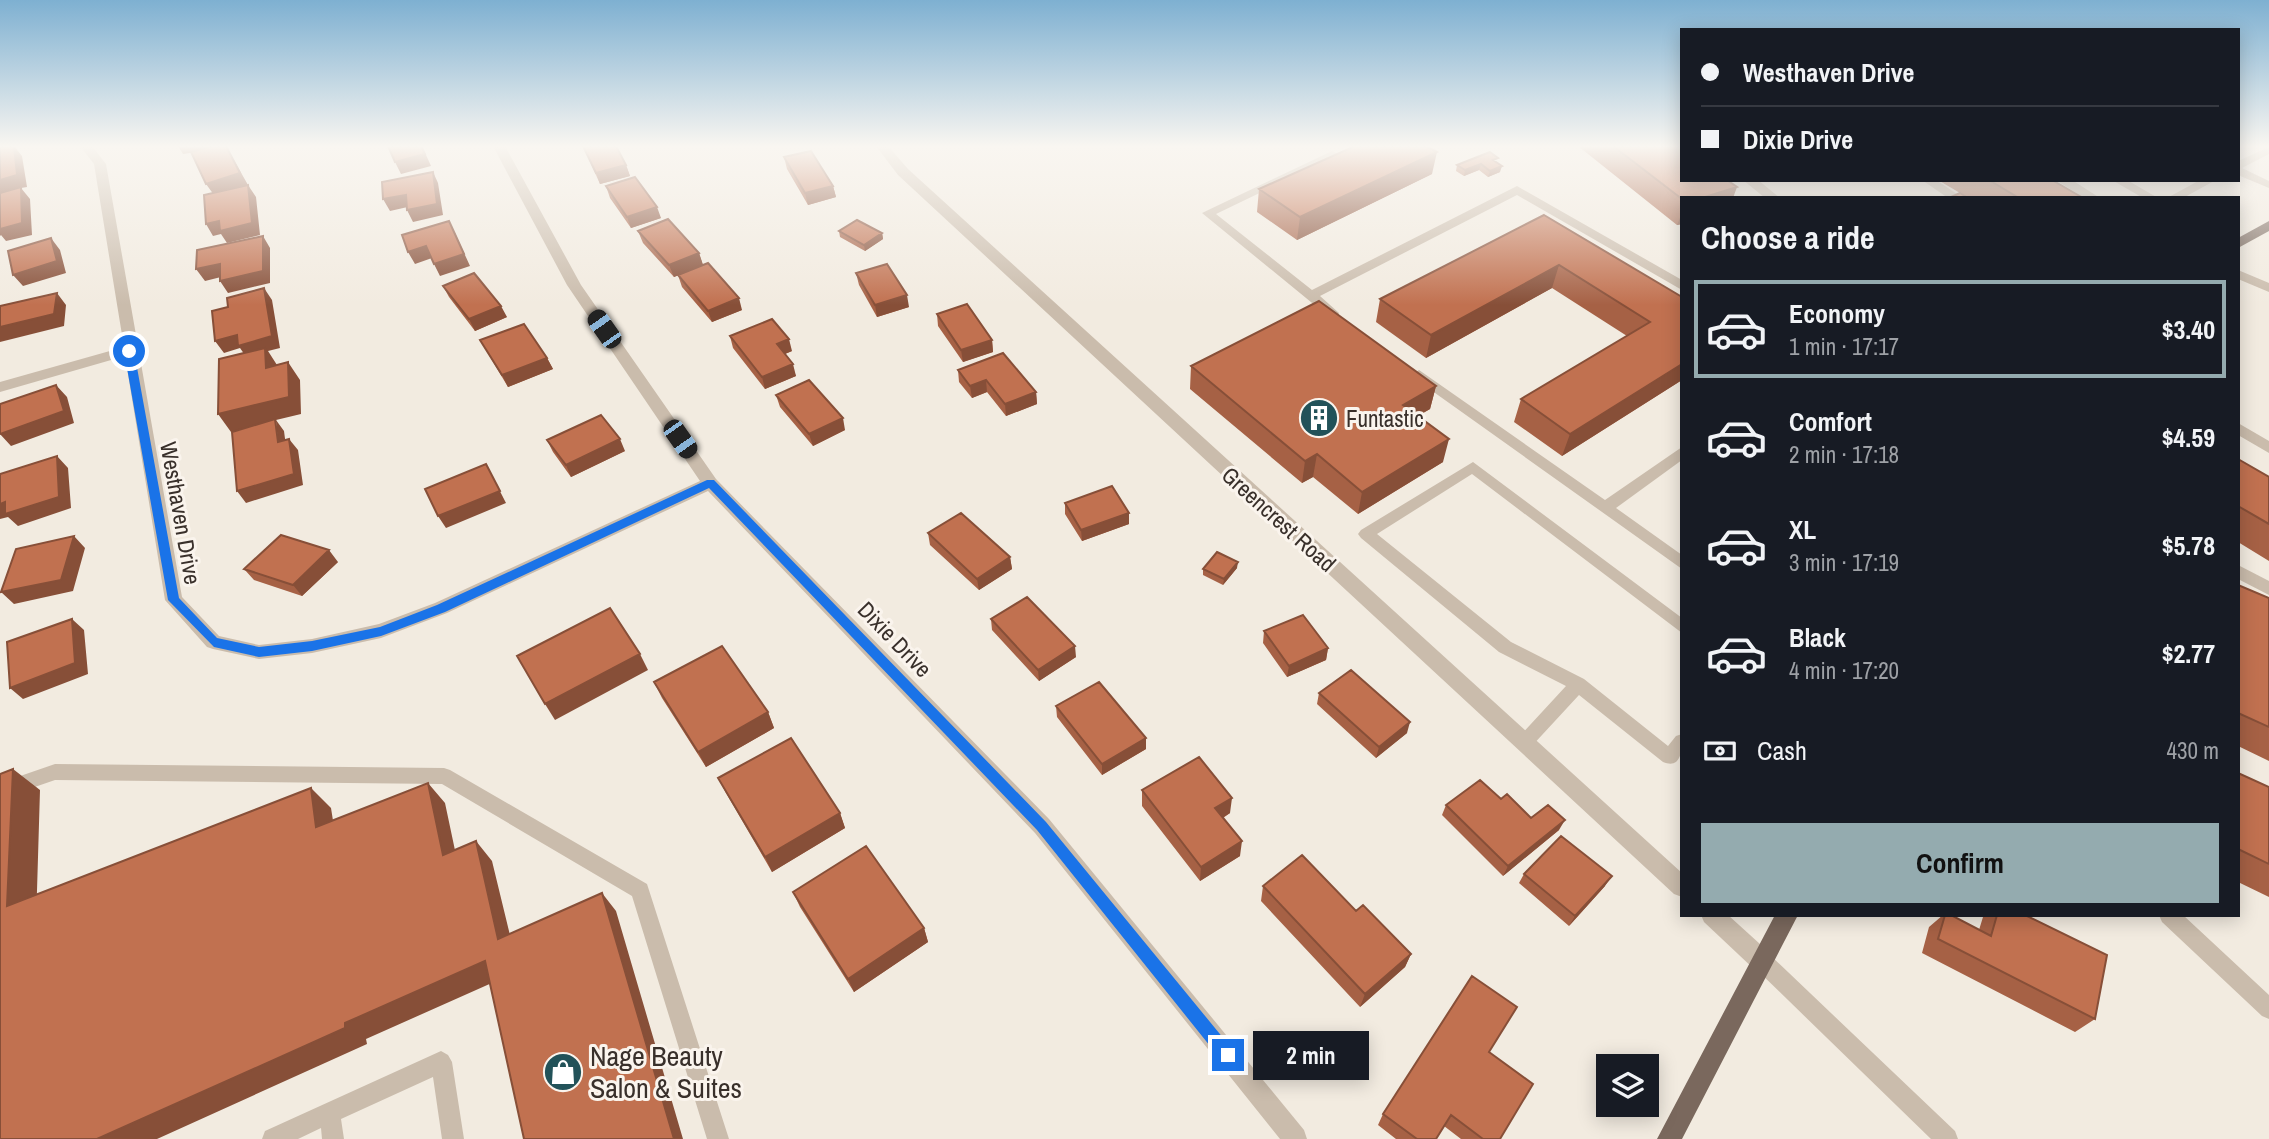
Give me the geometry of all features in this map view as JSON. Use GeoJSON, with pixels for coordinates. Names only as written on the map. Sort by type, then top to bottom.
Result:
{"type":"FeatureCollection","features":[{"type":"Feature","properties":{"kind":"main road"},"geometry":{"type":"LineString","coordinates":[[2240,242],[2269,225]]}},
{"type":"Feature","properties":{"kind":"main road"},"geometry":{"type":"LineString","coordinates":[[1668,1139],[1786,917]]}},
{"type":"Feature","properties":{"kind":"street","name":"Westhaven Drive"},"geometry":{"type":"LineString","coordinates":[[105,199],[129,351],[174,600],[214,642],[259,652],[312,646],[381,631],[441,608],[710,483]]}},
{"type":"Feature","properties":{"kind":"street","name":"Dixie Drive"},"geometry":{"type":"LineString","coordinates":[[528,199],[574,285],[710,483],[1042,826],[1295,1139]]}},
{"type":"Feature","properties":{"kind":"street","name":"Greencrest Road"},"geometry":{"type":"LineString","coordinates":[[932,199],[1680,885]]}},
{"type":"Feature","properties":{"kind":"street"},"geometry":{"type":"LineString","coordinates":[[0,387],[129,351]]}},
{"type":"Feature","properties":{"kind":"street"},"geometry":{"type":"LineString","coordinates":[[1714,917],[1763,961]]}},
{"type":"Feature","properties":{"kind":"lane"},"geometry":{"type":"LineString","coordinates":[[1238,199],[1209,213],[1347,324]]}},
{"type":"Feature","properties":{"kind":"lane"},"geometry":{"type":"LineString","coordinates":[[1310,296],[1499,199]]}},
{"type":"Feature","properties":{"kind":"lane"},"geometry":{"type":"LineString","coordinates":[[1533,199],[1680,285]]}},
{"type":"Feature","properties":{"kind":"lane"},"geometry":{"type":"LineString","coordinates":[[2240,275],[2269,288]]}},
{"type":"Feature","properties":{"kind":"lane"},"geometry":{"type":"LineString","coordinates":[[1401,363],[1679,558]]}},
{"type":"Feature","properties":{"kind":"lane"},"geometry":{"type":"LineString","coordinates":[[2240,429],[2269,448]]}},
{"type":"Feature","properties":{"kind":"lane"},"geometry":{"type":"LineString","coordinates":[[1607,507],[1680,453]]}},
{"type":"Feature","properties":{"kind":"lane"},"geometry":{"type":"LineString","coordinates":[[1680,625],[1473,467],[1366,534],[1505,647],[1578,684],[1669,757],[1680,743]]}},
{"type":"Feature","properties":{"kind":"lane"},"geometry":{"type":"LineString","coordinates":[[2240,572],[2269,589]]}},
{"type":"Feature","properties":{"kind":"lane"},"geometry":{"type":"LineString","coordinates":[[1524,743],[1578,684]]}},
{"type":"Feature","properties":{"kind":"lane"},"geometry":{"type":"LineString","coordinates":[[0,791],[55,772],[443,776],[640,890],[718,1139]]}},
{"type":"Feature","properties":{"kind":"lane"},"geometry":{"type":"LineString","coordinates":[[2171,917],[2269,1009]]}},
{"type":"Feature","properties":{"kind":"lane"},"geometry":{"type":"LineString","coordinates":[[1763,961],[1947,1139]]}},
{"type":"Feature","properties":{"kind":"lane"},"geometry":{"type":"LineString","coordinates":[[274,1139],[440,1062],[453,1139]]}},
{"type":"Feature","properties":{"kind":"lane"},"geometry":{"type":"LineString","coordinates":[[330,1113],[333,1139]]}},
{"type":"Feature","properties":{"kind":"building"},"geometry":{"type":"Polygon","coordinates":[[[0,199],[21,199],[22,223],[0,229],[0,199]]]}},
{"type":"Feature","properties":{"kind":"building"},"geometry":{"type":"Polygon","coordinates":[[[204,199],[249,199],[252,223],[220,231],[219,221],[206,224],[204,199]]]}},
{"type":"Feature","properties":{"kind":"building"},"geometry":{"type":"Polygon","coordinates":[[[406,199],[436,199],[437,204],[407,210],[406,199]]]}},
{"type":"Feature","properties":{"kind":"building"},"geometry":{"type":"Polygon","coordinates":[[[615,199],[651,199],[657,207],[627,217],[615,199]]]}},
{"type":"Feature","properties":{"kind":"building"},"geometry":{"type":"Polygon","coordinates":[[[1274,199],[1338,199],[1300,217],[1274,199]]]}},
{"type":"Feature","properties":{"kind":"building"},"geometry":{"type":"Polygon","coordinates":[[[1544,215],[1680,296],[1680,365],[1570,434],[1521,399],[1650,322],[1559,265],[1431,335],[1380,299],[1544,215]]]}},
{"type":"Feature","properties":{"kind":"building"},"geometry":{"type":"Polygon","coordinates":[[[668,219],[699,253],[669,265],[638,231],[668,219]]]}},
{"type":"Feature","properties":{"kind":"building"},"geometry":{"type":"Polygon","coordinates":[[[857,220],[882,233],[864,245],[839,231],[857,220]]]}},
{"type":"Feature","properties":{"kind":"building"},"geometry":{"type":"Polygon","coordinates":[[[449,221],[464,254],[434,264],[426,246],[408,252],[402,235],[449,221]]]}},
{"type":"Feature","properties":{"kind":"building"},"geometry":{"type":"Polygon","coordinates":[[[263,236],[263,271],[220,281],[220,264],[196,269],[197,250],[263,236]]]}},
{"type":"Feature","properties":{"kind":"building"},"geometry":{"type":"Polygon","coordinates":[[[51,238],[57,261],[13,275],[8,251],[51,238]]]}},
{"type":"Feature","properties":{"kind":"building"},"geometry":{"type":"Polygon","coordinates":[[[708,263],[739,298],[708,311],[678,275],[708,263]]]}},
{"type":"Feature","properties":{"kind":"building"},"geometry":{"type":"Polygon","coordinates":[[[887,264],[907,295],[875,305],[856,273],[887,264]]]}},
{"type":"Feature","properties":{"kind":"building"},"geometry":{"type":"Polygon","coordinates":[[[474,273],[501,306],[469,319],[443,286],[474,273]]]}},
{"type":"Feature","properties":{"kind":"building"},"geometry":{"type":"Polygon","coordinates":[[[264,288],[272,336],[238,346],[237,335],[215,341],[212,311],[228,307],[227,298],[264,288]]]}},
{"type":"Feature","properties":{"kind":"building"},"geometry":{"type":"Polygon","coordinates":[[[57,293],[54,314],[0,327],[0,306],[57,293]]]}},
{"type":"Feature","properties":{"kind":"building","name":"Funtastic"},"geometry":{"type":"Polygon","coordinates":[[[1319,301],[1436,386],[1403,405],[1449,439],[1362,492],[1317,454],[1305,461],[1191,366],[1319,301]]]}},
{"type":"Feature","properties":{"kind":"building"},"geometry":{"type":"Polygon","coordinates":[[[967,304],[992,340],[961,350],[937,314],[967,304]]]}},
{"type":"Feature","properties":{"kind":"building"},"geometry":{"type":"Polygon","coordinates":[[[772,319],[789,339],[777,344],[793,364],[762,377],[730,336],[772,319]]]}},
{"type":"Feature","properties":{"kind":"building"},"geometry":{"type":"Polygon","coordinates":[[[524,324],[547,358],[502,375],[480,340],[524,324]]]}},
{"type":"Feature","properties":{"kind":"building"},"geometry":{"type":"Polygon","coordinates":[[[265,348],[266,368],[288,362],[289,397],[218,414],[219,359],[265,348]]]}},
{"type":"Feature","properties":{"kind":"building"},"geometry":{"type":"Polygon","coordinates":[[[1003,353],[1036,392],[1005,404],[986,380],[970,386],[958,370],[1003,353]]]}},
{"type":"Feature","properties":{"kind":"building"},"geometry":{"type":"Polygon","coordinates":[[[809,380],[843,418],[809,434],[776,395],[809,380]]]}},
{"type":"Feature","properties":{"kind":"building"},"geometry":{"type":"Polygon","coordinates":[[[56,385],[64,411],[0,434],[0,404],[56,385]]]}},
{"type":"Feature","properties":{"kind":"building"},"geometry":{"type":"Polygon","coordinates":[[[601,415],[620,439],[566,465],[547,440],[601,415]]]}},
{"type":"Feature","properties":{"kind":"building"},"geometry":{"type":"Polygon","coordinates":[[[275,419],[278,442],[289,439],[294,474],[237,491],[232,432],[275,419]]]}},
{"type":"Feature","properties":{"kind":"building"},"geometry":{"type":"Polygon","coordinates":[[[57,456],[59,497],[5,514],[5,502],[0,504],[0,474],[57,456]]]}},
{"type":"Feature","properties":{"kind":"building"},"geometry":{"type":"Polygon","coordinates":[[[2240,460],[2269,477],[2269,524],[2240,507],[2240,460]]]}},
{"type":"Feature","properties":{"kind":"building"},"geometry":{"type":"Polygon","coordinates":[[[486,464],[500,491],[438,516],[425,489],[486,464]]]}},
{"type":"Feature","properties":{"kind":"building"},"geometry":{"type":"Polygon","coordinates":[[[1112,486],[1129,513],[1081,530],[1065,503],[1112,486]]]}},
{"type":"Feature","properties":{"kind":"building"},"geometry":{"type":"Polygon","coordinates":[[[961,513],[1010,557],[977,579],[928,533],[961,513]]]}},
{"type":"Feature","properties":{"kind":"building"},"geometry":{"type":"Polygon","coordinates":[[[281,535],[329,550],[293,585],[244,569],[281,535]]]}},
{"type":"Feature","properties":{"kind":"building"},"geometry":{"type":"Polygon","coordinates":[[[74,536],[61,580],[1,592],[16,549],[74,536]]]}},
{"type":"Feature","properties":{"kind":"building"},"geometry":{"type":"Polygon","coordinates":[[[1217,552],[1238,562],[1224,579],[1203,569],[1217,552]]]}},
{"type":"Feature","properties":{"kind":"building"},"geometry":{"type":"Polygon","coordinates":[[[2240,586],[2269,598],[2269,727],[2240,714],[2240,586]]]}},
{"type":"Feature","properties":{"kind":"building"},"geometry":{"type":"Polygon","coordinates":[[[1027,597],[1075,646],[1038,670],[991,619],[1027,597]]]}},
{"type":"Feature","properties":{"kind":"building"},"geometry":{"type":"Polygon","coordinates":[[[610,608],[640,654],[545,704],[517,656],[610,608]]]}},
{"type":"Feature","properties":{"kind":"building"},"geometry":{"type":"Polygon","coordinates":[[[1303,615],[1328,648],[1289,666],[1264,631],[1303,615]]]}},
{"type":"Feature","properties":{"kind":"building"},"geometry":{"type":"Polygon","coordinates":[[[72,619],[75,663],[10,688],[7,642],[72,619]]]}},
{"type":"Feature","properties":{"kind":"building"},"geometry":{"type":"Polygon","coordinates":[[[722,646],[768,712],[698,752],[654,682],[722,646]]]}},
{"type":"Feature","properties":{"kind":"building"},"geometry":{"type":"Polygon","coordinates":[[[1351,670],[1410,722],[1379,747],[1319,693],[1351,670]]]}},
{"type":"Feature","properties":{"kind":"building"},"geometry":{"type":"Polygon","coordinates":[[[1099,682],[1146,738],[1102,764],[1056,706],[1099,682]]]}},
{"type":"Feature","properties":{"kind":"building"},"geometry":{"type":"Polygon","coordinates":[[[791,738],[840,813],[765,857],[718,778],[791,738]]]}},
{"type":"Feature","properties":{"kind":"building"},"geometry":{"type":"Polygon","coordinates":[[[1199,757],[1232,798],[1215,808],[1242,841],[1201,867],[1142,790],[1199,757]]]}},
{"type":"Feature","properties":{"kind":"building"},"geometry":{"type":"Polygon","coordinates":[[[13,769],[7,906],[311,788],[316,827],[428,783],[443,855],[476,841],[498,939],[602,893],[674,1139],[524,1139],[485,961],[345,1023],[345,1028],[97,1139],[0,1139],[0,774],[13,769]]]}},
{"type":"Feature","properties":{"kind":"building"},"geometry":{"type":"Polygon","coordinates":[[[2240,774],[2269,787],[2269,864],[2240,850],[2240,774]]]}},
{"type":"Feature","properties":{"kind":"building"},"geometry":{"type":"Polygon","coordinates":[[[1480,780],[1501,799],[1507,794],[1531,818],[1548,805],[1565,820],[1508,866],[1446,805],[1480,780]]]}},
{"type":"Feature","properties":{"kind":"building"},"geometry":{"type":"Polygon","coordinates":[[[1561,836],[1612,876],[1575,916],[1524,874],[1561,836]]]}},
{"type":"Feature","properties":{"kind":"building"},"geometry":{"type":"Polygon","coordinates":[[[866,846],[924,928],[848,979],[793,892],[866,846]]]}},
{"type":"Feature","properties":{"kind":"building"},"geometry":{"type":"Polygon","coordinates":[[[1302,855],[1356,911],[1363,905],[1411,954],[1365,994],[1263,886],[1302,855]]]}},
{"type":"Feature","properties":{"kind":"building"},"geometry":{"type":"Polygon","coordinates":[[[1944,917],[1955,917],[1991,936],[1996,917],[2029,917],[2107,955],[2095,1019],[1938,939],[1944,917]]]}},
{"type":"Feature","properties":{"kind":"building"},"geometry":{"type":"Polygon","coordinates":[[[1472,976],[1517,1007],[1489,1052],[1533,1084],[1500,1139],[1483,1139],[1451,1115],[1436,1139],[1417,1139],[1383,1114],[1472,976]]]}},
{"type":"Feature","properties":{"kind":"place","name":"Funtastic"},"geometry":{"type":"Point","coordinates":[1319,418]}},
{"type":"Feature","properties":{"kind":"place","name":"Nage Beauty Salon & Suites"},"geometry":{"type":"Point","coordinates":[563,1072]}},
{"type":"Feature","properties":{"kind":"route"},"geometry":{"type":"LineString","coordinates":[[129,351],[174,600],[214,642],[259,652],[312,646],[381,631],[441,608],[710,483],[1042,826],[1228,1055]]}}]}
